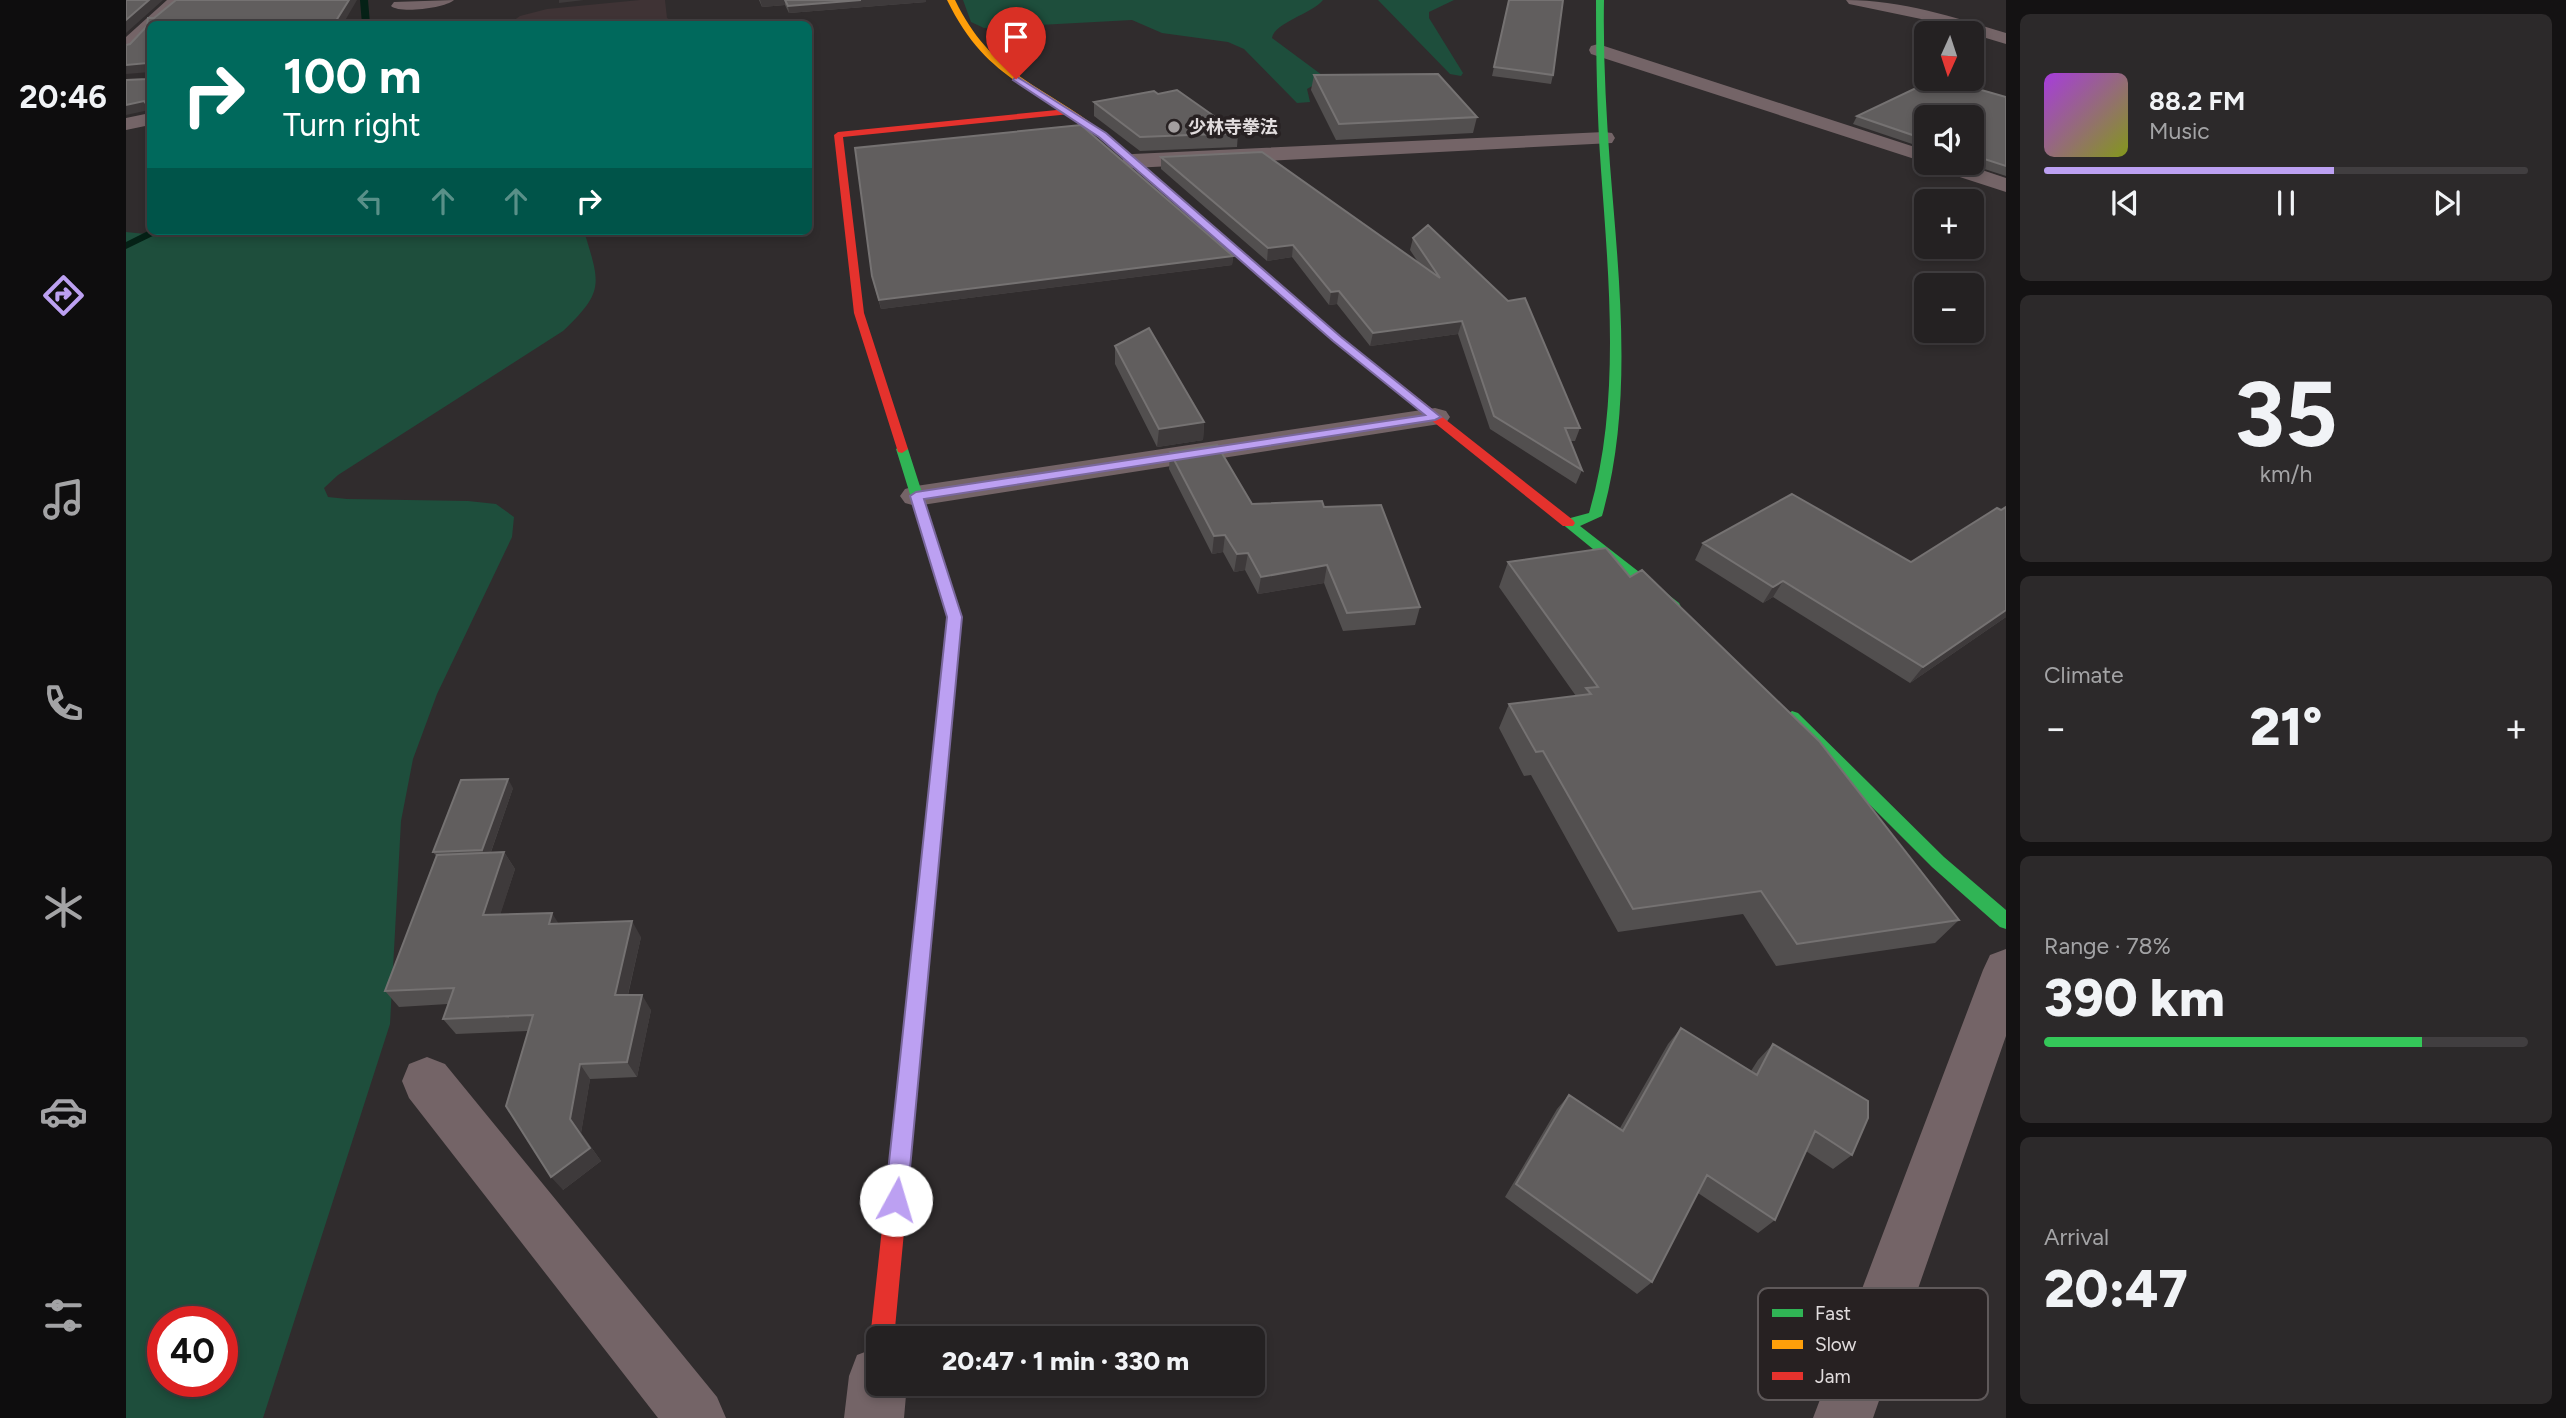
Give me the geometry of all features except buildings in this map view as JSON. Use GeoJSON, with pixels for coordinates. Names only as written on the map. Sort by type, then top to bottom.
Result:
{"type":"FeatureCollection","features":[{"type":"Feature","properties":{"kind":"street"},"geometry":{"type":"LineString","coordinates":[[149,21],[178,0]]}},
{"type":"Feature","properties":{"kind":"street"},"geometry":{"type":"LineString","coordinates":[[404,21],[399,3],[445,0]]}},
{"type":"Feature","properties":{"kind":"street"},"geometry":{"type":"LineString","coordinates":[[951,0],[960,24],[981,51],[1016,79],[1102,135],[1337,339],[1684,615]]}},
{"type":"Feature","properties":{"kind":"street"},"geometry":{"type":"LineString","coordinates":[[1570,525],[1595,516],[1600,500],[1616,373],[1616,331],[1598,50],[1601,0]]}},
{"type":"Feature","properties":{"kind":"street"},"geometry":{"type":"LineString","coordinates":[[1855,0],[1930,16],[2006,38]]}},
{"type":"Feature","properties":{"kind":"street"},"geometry":{"type":"LineString","coordinates":[[1930,16],[1953,5]]}},
{"type":"Feature","properties":{"kind":"street"},"geometry":{"type":"LineString","coordinates":[[126,47],[133,33]]}},
{"type":"Feature","properties":{"kind":"street"},"geometry":{"type":"LineString","coordinates":[[1598,50],[1914,154]]}},
{"type":"Feature","properties":{"kind":"street"},"geometry":{"type":"LineString","coordinates":[[883,1326],[955,617],[859,313],[838,135],[1067,112]]}},
{"type":"Feature","properties":{"kind":"street"},"geometry":{"type":"LineString","coordinates":[[126,124],[147,120]]}},
{"type":"Feature","properties":{"kind":"street"},"geometry":{"type":"LineString","coordinates":[[1133,161],[1604,138]]}},
{"type":"Feature","properties":{"kind":"street"},"geometry":{"type":"LineString","coordinates":[[1976,175],[2006,185]]}},
{"type":"Feature","properties":{"kind":"street"},"geometry":{"type":"LineString","coordinates":[[916,496],[1435,417]]}},
{"type":"Feature","properties":{"kind":"street"},"geometry":{"type":"LineString","coordinates":[[1776,701],[1938,862],[2006,921]]}},
{"type":"Feature","properties":{"kind":"street"},"geometry":{"type":"LineString","coordinates":[[1890,1288],[2006,970]]}},
{"type":"Feature","properties":{"kind":"street"},"geometry":{"type":"LineString","coordinates":[[427,1081],[696,1418]]}},
{"type":"Feature","properties":{"kind":"street"},"geometry":{"type":"LineString","coordinates":[[874,1418],[876,1396]]}},
{"type":"Feature","properties":{"kind":"street"},"geometry":{"type":"LineString","coordinates":[[1843,1418],[1850,1400]]}},
{"type":"Feature","properties":{"kind":"shaded area"},"geometry":{"type":"Polygon","coordinates":[[[665,0],[667,18],[672,21],[513,21],[520,16],[547,9],[665,0]]]}},
{"type":"Feature","properties":{"kind":"green space"},"geometry":{"type":"Polygon","coordinates":[[[963,0],[1323,0],[1280,27],[1272,38],[1326,78],[1307,89],[1310,102],[1297,103],[1244,49],[1228,42],[1162,33],[1132,20],[984,28],[971,22],[963,0]]]}},
{"type":"Feature","properties":{"kind":"green space"},"geometry":{"type":"Polygon","coordinates":[[[1378,0],[1454,0],[1429,12],[1429,18],[1463,73],[1461,76],[1450,74],[1378,0]]]}},
{"type":"Feature","properties":{"kind":"green space"},"geometry":{"type":"Polygon","coordinates":[[[126,232],[147,235],[585,235],[593,263],[595,286],[586,306],[563,331],[338,475],[324,488],[328,497],[347,499],[496,504],[514,517],[512,537],[437,694],[413,759],[401,821],[390,1024],[263,1418],[126,1418],[126,232]]]}},
{"type":"Feature","properties":{"kind":"waterway"},"geometry":{"type":"LineString","coordinates":[[364,0],[366,21]]}},
{"type":"Feature","properties":{"kind":"waterway"},"geometry":{"type":"LineString","coordinates":[[126,246],[149,235]]}},
{"type":"Feature","properties":{"kind":"traffic: fast"},"geometry":{"type":"LineString","coordinates":[[1570,525],[1595,516],[1608,448],[1614,392],[1614,280],[1602,112],[1600,0]]}},
{"type":"Feature","properties":{"kind":"traffic: fast"},"geometry":{"type":"LineString","coordinates":[[902,449],[955,617],[922,943]]}},
{"type":"Feature","properties":{"kind":"traffic: fast"},"geometry":{"type":"LineString","coordinates":[[1568,523],[1674,607]]}},
{"type":"Feature","properties":{"kind":"traffic: fast"},"geometry":{"type":"LineString","coordinates":[[1792,717],[1938,862],[2006,921]]}},
{"type":"Feature","properties":{"kind":"traffic: slow"},"geometry":{"type":"LineString","coordinates":[[951,0],[976,44],[991,60],[1099,133],[1182,204]]}},
{"type":"Feature","properties":{"kind":"traffic: jam"},"geometry":{"type":"LineString","coordinates":[[902,449],[859,313],[838,135],[1067,112]]}},
{"type":"Feature","properties":{"kind":"traffic: jam"},"geometry":{"type":"LineString","coordinates":[[1182,204],[1338,340],[1568,523]]}},
{"type":"Feature","properties":{"kind":"traffic: jam"},"geometry":{"type":"LineString","coordinates":[[883,1326],[922,943]]}},
{"type":"Feature","properties":{"kind":"place","name":"少林寺拳法"},"geometry":{"type":"Point","coordinates":[1174,127]}},
{"type":"Feature","properties":{"kind":"route"},"geometry":{"type":"LineString","coordinates":[[896,1200],[955,617],[916,496],[1435,417],[1337,339],[1102,135],[1016,79]]}}]}
